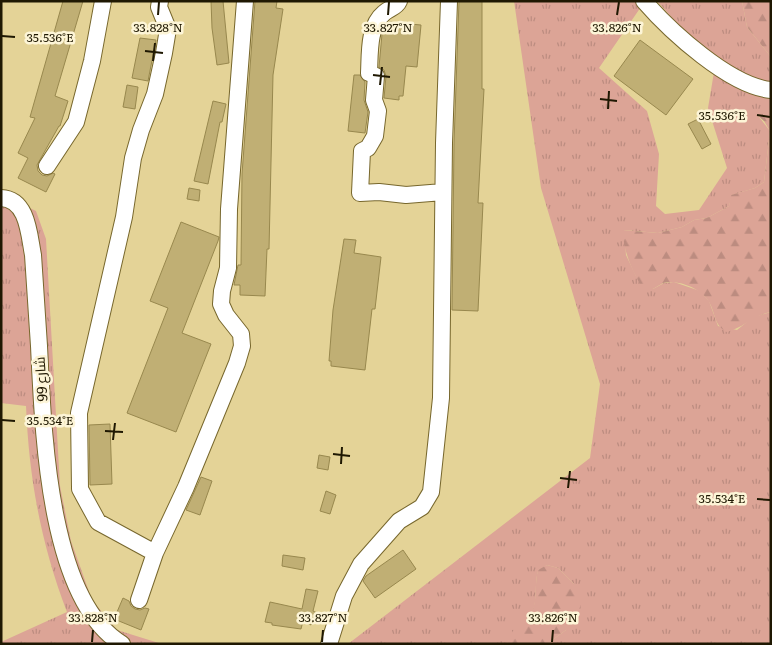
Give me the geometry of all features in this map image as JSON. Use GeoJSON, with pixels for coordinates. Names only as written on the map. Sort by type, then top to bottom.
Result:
{"type":"FeatureCollection","features":[{"type":"Feature","properties":{"kind":"street"},"geometry":{"type":"LineString","coordinates":[[47,166],[76,122],[92,61],[103,1]]}},
{"type":"Feature","properties":{"kind":"street"},"geometry":{"type":"LineString","coordinates":[[155,553],[98,522],[80,489],[79,413],[124,216],[132,158],[155,94],[164,53],[168,29],[160,7],[160,1]]}},
{"type":"Feature","properties":{"kind":"street"},"geometry":{"type":"LineString","coordinates":[[139,600],[155,553],[186,486],[237,363],[242,346],[241,334],[226,315],[221,304],[228,268],[229,209],[245,1]]}},
{"type":"Feature","properties":{"kind":"street"},"geometry":{"type":"LineString","coordinates":[[400,1],[398,5],[383,14],[374,28],[370,47],[369,73],[376,76],[374,100],[378,111],[375,136],[368,148],[362,151],[360,193],[379,192],[406,195],[443,192]]}},
{"type":"Feature","properties":{"kind":"street"},"geometry":{"type":"LineString","coordinates":[[329,644],[344,596],[361,564],[399,521],[422,506],[431,492],[441,398],[443,192],[449,1]]}},
{"type":"Feature","properties":{"kind":"street"},"geometry":{"type":"LineString","coordinates":[[644,1],[682,40],[715,64],[741,82],[761,89],[771,90]]}},
{"type":"Feature","properties":{"kind":"street","name":"شارع 99"},"geometry":{"type":"LineString","coordinates":[[15,197],[24,215],[33,255],[46,450],[52,499],[60,539],[70,571],[84,601],[98,623],[113,639],[122,644]]}},
{"type":"Feature","properties":{"kind":"green space"},"geometry":{"type":"Polygon","coordinates":[[[514,1],[645,1],[599,68],[647,111],[659,154],[656,206],[665,214],[699,210],[727,168],[708,108],[715,66],[657,1],[742,1],[747,27],[771,57],[771,113],[756,113],[770,131],[764,182],[755,188],[732,195],[729,206],[707,218],[694,220],[682,227],[658,233],[624,230],[626,255],[636,276],[653,289],[664,283],[674,282],[700,291],[709,301],[718,326],[737,330],[753,317],[771,312],[771,644],[547,644],[566,630],[574,584],[558,568],[547,565],[538,571],[535,603],[532,613],[507,644],[348,644],[590,458],[600,384],[541,188],[514,1]]]}},
{"type":"Feature","properties":{"kind":"green space"},"geometry":{"type":"Polygon","coordinates":[[[742,1],[771,1],[771,57],[747,27],[742,1]]]}},
{"type":"Feature","properties":{"kind":"green space"},"geometry":{"type":"Polygon","coordinates":[[[755,113],[771,113],[771,312],[726,332],[717,322],[706,297],[695,289],[676,282],[663,283],[653,289],[641,286],[628,259],[624,245],[623,230],[658,233],[682,227],[694,220],[707,218],[729,206],[731,195],[755,188],[764,182],[770,131],[764,121],[755,113]]]}},
{"type":"Feature","properties":{"kind":"green space"},"geometry":{"type":"Polygon","coordinates":[[[1,194],[36,211],[46,239],[60,486],[71,541],[92,600],[117,630],[162,644],[1,644],[1,642],[67,612],[50,561],[38,511],[30,459],[26,406],[1,403],[1,194]]]}},
{"type":"Feature","properties":{"kind":"green space"},"geometry":{"type":"Polygon","coordinates":[[[547,565],[558,568],[574,584],[581,607],[576,620],[547,644],[507,644],[515,628],[530,617],[533,609],[538,570],[547,565]]]}},
{"type":"Feature","properties":{"kind":"building"},"geometry":{"type":"Polygon","coordinates":[[[63,1],[83,1],[55,96],[68,101],[60,126],[37,165],[38,171],[42,175],[55,174],[46,192],[18,178],[28,158],[18,153],[35,118],[30,117],[63,1]]]}},
{"type":"Feature","properties":{"kind":"building"},"geometry":{"type":"Polygon","coordinates":[[[211,1],[223,1],[229,63],[217,65],[212,28],[211,1]]]}},
{"type":"Feature","properties":{"kind":"building"},"geometry":{"type":"Polygon","coordinates":[[[255,1],[277,1],[276,8],[283,9],[273,75],[269,249],[267,249],[265,296],[240,295],[240,285],[234,285],[238,265],[241,265],[242,174],[255,1]]]}},
{"type":"Feature","properties":{"kind":"building"},"geometry":{"type":"Polygon","coordinates":[[[459,1],[482,1],[482,89],[484,89],[478,203],[483,203],[478,311],[452,310],[454,143],[459,1]]]}},
{"type":"Feature","properties":{"kind":"building"},"geometry":{"type":"Polygon","coordinates":[[[389,22],[421,25],[417,67],[406,66],[403,96],[399,96],[399,100],[384,98],[386,76],[384,70],[379,67],[382,34],[389,22]]]}},
{"type":"Feature","properties":{"kind":"building"},"geometry":{"type":"Polygon","coordinates":[[[140,38],[156,40],[148,81],[132,78],[140,38]]]}},
{"type":"Feature","properties":{"kind":"building"},"geometry":{"type":"Polygon","coordinates":[[[640,40],[693,79],[666,115],[614,76],[640,40]]]}},
{"type":"Feature","properties":{"kind":"building"},"geometry":{"type":"Polygon","coordinates":[[[354,75],[360,75],[365,82],[364,100],[368,112],[365,133],[348,131],[354,75]]]}},
{"type":"Feature","properties":{"kind":"building"},"geometry":{"type":"Polygon","coordinates":[[[127,85],[138,87],[135,109],[123,107],[127,85]]]}},
{"type":"Feature","properties":{"kind":"building"},"geometry":{"type":"Polygon","coordinates":[[[213,101],[226,104],[222,122],[220,122],[208,184],[194,181],[213,101]]]}},
{"type":"Feature","properties":{"kind":"building"},"geometry":{"type":"Polygon","coordinates":[[[698,119],[711,144],[702,149],[688,124],[698,119]]]}},
{"type":"Feature","properties":{"kind":"building"},"geometry":{"type":"Polygon","coordinates":[[[189,188],[200,190],[199,201],[187,199],[189,188]]]}},
{"type":"Feature","properties":{"kind":"building"},"geometry":{"type":"Polygon","coordinates":[[[181,222],[219,237],[182,333],[211,344],[176,432],[127,413],[168,308],[150,301],[181,222]]]}},
{"type":"Feature","properties":{"kind":"building"},"geometry":{"type":"Polygon","coordinates":[[[344,239],[356,240],[354,253],[381,257],[375,309],[372,309],[365,370],[331,366],[331,361],[329,361],[333,310],[344,239]]]}},
{"type":"Feature","properties":{"kind":"building"},"geometry":{"type":"Polygon","coordinates":[[[110,424],[112,484],[90,485],[89,425],[110,424]]]}},
{"type":"Feature","properties":{"kind":"building"},"geometry":{"type":"Polygon","coordinates":[[[319,455],[330,457],[328,470],[317,468],[319,455]]]}},
{"type":"Feature","properties":{"kind":"building"},"geometry":{"type":"Polygon","coordinates":[[[201,477],[212,481],[200,515],[186,510],[201,477]]]}},
{"type":"Feature","properties":{"kind":"building"},"geometry":{"type":"Polygon","coordinates":[[[326,491],[336,495],[330,514],[320,511],[326,491]]]}},
{"type":"Feature","properties":{"kind":"building"},"geometry":{"type":"Polygon","coordinates":[[[403,550],[416,569],[375,598],[363,581],[366,576],[403,550]]]}},
{"type":"Feature","properties":{"kind":"building"},"geometry":{"type":"Polygon","coordinates":[[[283,555],[305,558],[303,570],[282,566],[283,555]]]}},
{"type":"Feature","properties":{"kind":"building"},"geometry":{"type":"Polygon","coordinates":[[[306,589],[318,591],[313,611],[317,613],[311,625],[303,621],[301,629],[272,625],[272,623],[265,622],[270,602],[302,609],[306,589]]]}},
{"type":"Feature","properties":{"kind":"building"},"geometry":{"type":"Polygon","coordinates":[[[123,598],[129,601],[135,609],[149,609],[141,630],[114,619],[123,598]]]}}]}
